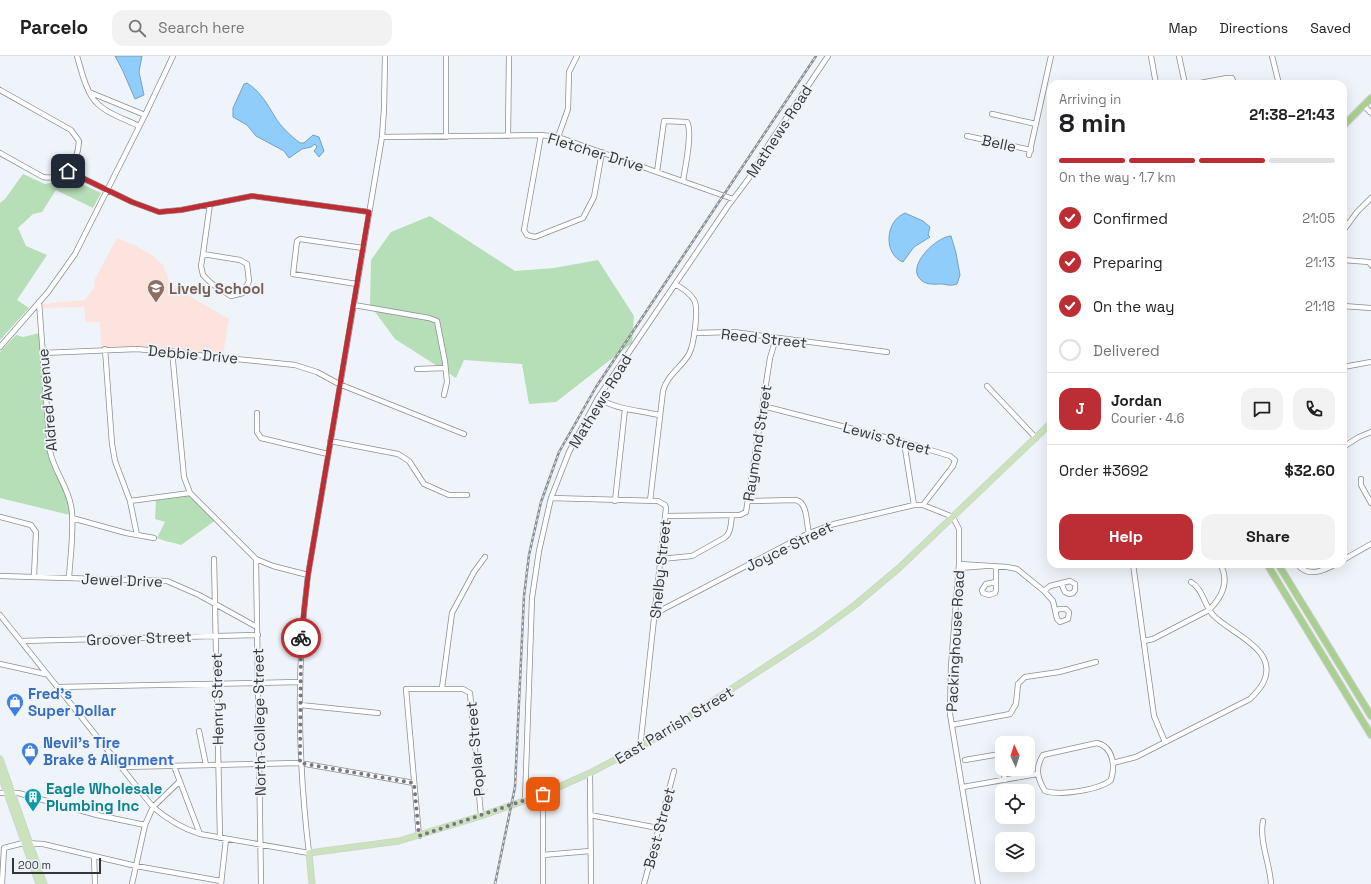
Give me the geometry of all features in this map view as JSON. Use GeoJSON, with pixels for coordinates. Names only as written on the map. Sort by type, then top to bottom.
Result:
{"type":"FeatureCollection","features":[{"type":"Feature","properties":{"kind":"highway"},"geometry":{"type":"LineString","coordinates":[[1347,122],[1371,98]]}},
{"type":"Feature","properties":{"kind":"highway"},"geometry":{"type":"LineString","coordinates":[[1269,568],[1371,735]]}},
{"type":"Feature","properties":{"kind":"highway"},"geometry":{"type":"LineString","coordinates":[[1280,568],[1371,716]]}},
{"type":"Feature","properties":{"kind":"main road","name":"East Parrish Street"},"geometry":{"type":"LineString","coordinates":[[309,853],[399,842],[419,836],[543,794],[640,748],[815,634],[859,601],[899,568],[1047,427]]}},
{"type":"Feature","properties":{"kind":"main road"},"geometry":{"type":"LineString","coordinates":[[0,759],[9,793],[39,884]]}},
{"type":"Feature","properties":{"kind":"main road"},"geometry":{"type":"LineString","coordinates":[[0,773],[9,793]]}},
{"type":"Feature","properties":{"kind":"main road"},"geometry":{"type":"LineString","coordinates":[[26,842],[44,884]]}},
{"type":"Feature","properties":{"kind":"main road"},"geometry":{"type":"LineString","coordinates":[[309,853],[312,884]]}},
{"type":"Feature","properties":{"kind":"street"},"geometry":{"type":"LineString","coordinates":[[77,56],[89,92],[96,102],[104,108],[139,126]]}},
{"type":"Feature","properties":{"kind":"street"},"geometry":{"type":"LineString","coordinates":[[0,347],[39,302],[75,254],[173,56]]}},
{"type":"Feature","properties":{"kind":"street"},"geometry":{"type":"LineString","coordinates":[[0,615],[45,674],[58,687],[153,807],[173,823],[200,834],[309,853],[300,763],[302,626],[308,575],[339,384],[354,305],[382,137],[385,56]]}},
{"type":"Feature","properties":{"kind":"street"},"geometry":{"type":"LineString","coordinates":[[446,56],[446,137]]}},
{"type":"Feature","properties":{"kind":"street"},"geometry":{"type":"LineString","coordinates":[[508,136],[509,56]]}},
{"type":"Feature","properties":{"kind":"street"},"geometry":{"type":"LineString","coordinates":[[558,137],[568,109],[569,72],[577,56]]}},
{"type":"Feature","properties":{"kind":"street","name":"Mathews Road"},"geometry":{"type":"LineString","coordinates":[[525,800],[532,598],[537,558],[551,498],[569,452],[598,398],[733,199],[749,178],[769,144],[828,56]]}},
{"type":"Feature","properties":{"kind":"street"},"geometry":{"type":"LineString","coordinates":[[1029,155],[1051,56]]}},
{"type":"Feature","properties":{"kind":"street"},"geometry":{"type":"LineString","coordinates":[[1151,56],[1155,80]]}},
{"type":"Feature","properties":{"kind":"street"},"geometry":{"type":"LineString","coordinates":[[1179,56],[1184,80]]}},
{"type":"Feature","properties":{"kind":"street"},"geometry":{"type":"LineString","coordinates":[[1272,56],[1279,80]]}},
{"type":"Feature","properties":{"kind":"street"},"geometry":{"type":"LineString","coordinates":[[1216,80],[1227,78],[1232,78],[1233,80]]}},
{"type":"Feature","properties":{"kind":"street"},"geometry":{"type":"LineString","coordinates":[[0,90],[71,130],[79,141],[79,151],[77,157],[68,171],[51,178],[43,177],[0,152]]}},
{"type":"Feature","properties":{"kind":"street"},"geometry":{"type":"LineString","coordinates":[[89,92],[145,115]]}},
{"type":"Feature","properties":{"kind":"street"},"geometry":{"type":"LineString","coordinates":[[1364,106],[1371,113]]}},
{"type":"Feature","properties":{"kind":"street"},"geometry":{"type":"LineString","coordinates":[[992,114],[1036,124]]}},
{"type":"Feature","properties":{"kind":"street"},"geometry":{"type":"LineString","coordinates":[[657,172],[664,121],[687,122],[689,124],[689,134],[683,181]]}},
{"type":"Feature","properties":{"kind":"street"},"geometry":{"type":"LineString","coordinates":[[541,136],[524,230],[527,235],[535,237],[584,218],[594,197],[602,152]]}},
{"type":"Feature","properties":{"kind":"street","name":"Belle"},"geometry":{"type":"LineString","coordinates":[[967,136],[1031,150]]}},
{"type":"Feature","properties":{"kind":"street","name":"Fletcher Drive"},"geometry":{"type":"LineString","coordinates":[[382,137],[558,137],[733,199]]}},
{"type":"Feature","properties":{"kind":"street"},"geometry":{"type":"LineString","coordinates":[[68,171],[149,210],[159,212],[244,197],[262,196],[369,212]]}},
{"type":"Feature","properties":{"kind":"street"},"geometry":{"type":"LineString","coordinates":[[1347,226],[1357,212],[1371,198]]}},
{"type":"Feature","properties":{"kind":"street"},"geometry":{"type":"LineString","coordinates":[[203,254],[240,260],[247,264],[249,282],[243,293],[231,296],[206,278],[201,271],[203,254],[210,204]]}},
{"type":"Feature","properties":{"kind":"street"},"geometry":{"type":"LineString","coordinates":[[357,284],[292,274],[297,241],[300,239],[363,248]]}},
{"type":"Feature","properties":{"kind":"street"},"geometry":{"type":"LineString","coordinates":[[1347,260],[1369,262],[1371,265]]}},
{"type":"Feature","properties":{"kind":"street"},"geometry":{"type":"LineString","coordinates":[[650,501],[659,415],[664,386],[690,354],[694,333],[696,312],[695,302],[688,293],[675,284]]}},
{"type":"Feature","properties":{"kind":"street","name":"Aldred Avenue"},"geometry":{"type":"LineString","coordinates":[[39,302],[52,460],[68,494],[72,507],[70,578]]}},
{"type":"Feature","properties":{"kind":"street"},"geometry":{"type":"LineString","coordinates":[[354,305],[429,318],[437,321],[439,325],[447,382],[444,395]]}},
{"type":"Feature","properties":{"kind":"street"},"geometry":{"type":"LineString","coordinates":[[1347,306],[1371,308]]}},
{"type":"Feature","properties":{"kind":"street","name":"Reed Street"},"geometry":{"type":"LineString","coordinates":[[694,333],[734,332],[887,352]]}},
{"type":"Feature","properties":{"kind":"street","name":"Raymond Street"},"geometry":{"type":"LineString","coordinates":[[661,559],[692,556],[728,536],[732,516],[745,514],[764,406],[770,358],[776,338]]}},
{"type":"Feature","properties":{"kind":"street"},"geometry":{"type":"LineString","coordinates":[[105,350],[112,444],[115,461],[130,501],[137,535]]}},
{"type":"Feature","properties":{"kind":"street","name":"Debbie Drive"},"geometry":{"type":"LineString","coordinates":[[43,353],[105,350],[172,351],[295,365],[317,372],[339,384],[464,434]]}},
{"type":"Feature","properties":{"kind":"street"},"geometry":{"type":"LineString","coordinates":[[172,351],[184,477],[190,493],[256,559],[273,566],[308,575]]}},
{"type":"Feature","properties":{"kind":"street"},"geometry":{"type":"LineString","coordinates":[[1347,366],[1371,362]]}},
{"type":"Feature","properties":{"kind":"street"},"geometry":{"type":"LineString","coordinates":[[417,369],[445,368]]}},
{"type":"Feature","properties":{"kind":"street"},"geometry":{"type":"LineString","coordinates":[[987,386],[1036,438]]}},
{"type":"Feature","properties":{"kind":"street"},"geometry":{"type":"LineString","coordinates":[[598,398],[610,405],[659,415]]}},
{"type":"Feature","properties":{"kind":"street","name":"Lewis Street"},"geometry":{"type":"LineString","coordinates":[[764,406],[904,442],[950,456],[955,460],[953,466],[923,505]]}},
{"type":"Feature","properties":{"kind":"street"},"geometry":{"type":"LineString","coordinates":[[615,501],[625,409]]}},
{"type":"Feature","properties":{"kind":"street"},"geometry":{"type":"LineString","coordinates":[[257,414],[257,432],[262,438],[328,454]]}},
{"type":"Feature","properties":{"kind":"street"},"geometry":{"type":"LineString","coordinates":[[1347,444],[1371,432]]}},
{"type":"Feature","properties":{"kind":"street"},"geometry":{"type":"LineString","coordinates":[[330,441],[398,454],[409,461],[424,484],[449,496],[467,494]]}},
{"type":"Feature","properties":{"kind":"street"},"geometry":{"type":"LineString","coordinates":[[904,442],[914,505]]}},
{"type":"Feature","properties":{"kind":"street"},"geometry":{"type":"LineString","coordinates":[[1361,479],[1361,485],[1371,503]]}},
{"type":"Feature","properties":{"kind":"street"},"geometry":{"type":"LineString","coordinates":[[130,501],[190,493]]}},
{"type":"Feature","properties":{"kind":"street","name":"Shelby Street"},"geometry":{"type":"LineString","coordinates":[[551,498],[615,501],[658,501],[664,505],[666,516],[640,748]]}},
{"type":"Feature","properties":{"kind":"street"},"geometry":{"type":"LineString","coordinates":[[748,500],[796,500],[801,502],[804,506],[809,533]]}},
{"type":"Feature","properties":{"kind":"street","name":"Joyce Street"},"geometry":{"type":"LineString","coordinates":[[656,613],[809,533],[834,524],[914,505],[923,505],[953,517]]}},
{"type":"Feature","properties":{"kind":"street"},"geometry":{"type":"LineString","coordinates":[[666,516],[732,516]]}},
{"type":"Feature","properties":{"kind":"street"},"geometry":{"type":"LineString","coordinates":[[0,517],[30,525],[36,532],[34,576]]}},
{"type":"Feature","properties":{"kind":"street","name":"Packinghouse Road"},"geometry":{"type":"LineString","coordinates":[[953,517],[959,529],[959,566],[950,694],[952,725],[978,884]]}},
{"type":"Feature","properties":{"kind":"street"},"geometry":{"type":"LineString","coordinates":[[72,518],[154,538]]}},
{"type":"Feature","properties":{"kind":"street"},"geometry":{"type":"LineString","coordinates":[[1347,558],[1371,544]]}},
{"type":"Feature","properties":{"kind":"street"},"geometry":{"type":"LineString","coordinates":[[419,836],[406,689],[442,688],[452,613],[474,572],[485,557]]}},
{"type":"Feature","properties":{"kind":"street","name":"Henry Street"},"geometry":{"type":"LineString","coordinates":[[214,559],[220,838]]}},
{"type":"Feature","properties":{"kind":"street","name":"North College Street"},"geometry":{"type":"LineString","coordinates":[[256,559],[262,846],[261,884]]}},
{"type":"Feature","properties":{"kind":"street"},"geometry":{"type":"LineString","coordinates":[[959,566],[987,566],[1017,569],[1044,591],[1052,601],[1055,610]]}},
{"type":"Feature","properties":{"kind":"street"},"geometry":{"type":"LineString","coordinates":[[996,567],[996,582]]}},
{"type":"Feature","properties":{"kind":"street"},"geometry":{"type":"LineString","coordinates":[[1135,568],[1154,716],[1165,742]]}},
{"type":"Feature","properties":{"kind":"street"},"geometry":{"type":"LineString","coordinates":[[1144,641],[1153,639],[1209,610],[1220,598],[1224,585],[1224,573],[1222,568]]}},
{"type":"Feature","properties":{"kind":"street"},"geometry":{"type":"LineString","coordinates":[[1301,568],[1310,573],[1327,568]]}},
{"type":"Feature","properties":{"kind":"street","name":"Jewel Drive"},"geometry":{"type":"LineString","coordinates":[[0,576],[162,580],[176,583],[257,627]]}},
{"type":"Feature","properties":{"kind":"street"},"geometry":{"type":"LineString","coordinates":[[1114,763],[1136,757],[1250,699],[1262,685],[1266,674],[1264,659],[1256,647],[1217,618],[1209,610],[1196,585],[1191,582]]}},
{"type":"Feature","properties":{"kind":"street"},"geometry":{"type":"LineString","coordinates":[[1044,591],[1050,586],[1061,583]]}},
{"type":"Feature","properties":{"kind":"street","name":"Groover Street"},"geometry":{"type":"LineString","coordinates":[[21,641],[258,635]]}},
{"type":"Feature","properties":{"kind":"street"},"geometry":{"type":"LineString","coordinates":[[952,725],[1010,714],[1016,704],[1018,684],[1025,677],[1058,672],[1096,662]]}},
{"type":"Feature","properties":{"kind":"street"},"geometry":{"type":"LineString","coordinates":[[0,664],[45,674]]}},
{"type":"Feature","properties":{"kind":"street"},"geometry":{"type":"LineString","coordinates":[[58,687],[300,682]]}},
{"type":"Feature","properties":{"kind":"street","name":"Poplar Street"},"geometry":{"type":"LineString","coordinates":[[442,688],[461,689],[470,693],[481,816]]}},
{"type":"Feature","properties":{"kind":"street"},"geometry":{"type":"LineString","coordinates":[[300,705],[378,713]]}},
{"type":"Feature","properties":{"kind":"street"},"geometry":{"type":"LineString","coordinates":[[199,731],[206,765]]}},
{"type":"Feature","properties":{"kind":"street"},"geometry":{"type":"LineString","coordinates":[[1097,743],[1108,749],[1114,763],[1111,780],[1104,785],[1054,794],[1045,791],[1037,774],[1037,764],[1042,754],[1097,743]]}},
{"type":"Feature","properties":{"kind":"street"},"geometry":{"type":"LineString","coordinates":[[965,760],[995,755]]}},
{"type":"Feature","properties":{"kind":"street"},"geometry":{"type":"LineString","coordinates":[[121,767],[300,763],[414,783]]}},
{"type":"Feature","properties":{"kind":"street"},"geometry":{"type":"LineString","coordinates":[[174,766],[200,834]]}},
{"type":"Feature","properties":{"kind":"street","name":"Best Street"},"geometry":{"type":"LineString","coordinates":[[644,884],[674,772]]}},
{"type":"Feature","properties":{"kind":"street"},"geometry":{"type":"LineString","coordinates":[[590,773],[591,884]]}},
{"type":"Feature","properties":{"kind":"street"},"geometry":{"type":"LineString","coordinates":[[963,787],[1037,774]]}},
{"type":"Feature","properties":{"kind":"street"},"geometry":{"type":"LineString","coordinates":[[1004,776],[1005,780]]}},
{"type":"Feature","properties":{"kind":"street"},"geometry":{"type":"LineString","coordinates":[[132,884],[145,825],[153,807],[180,781]]}},
{"type":"Feature","properties":{"kind":"street"},"geometry":{"type":"LineString","coordinates":[[0,793],[9,793],[145,825]]}},
{"type":"Feature","properties":{"kind":"street"},"geometry":{"type":"LineString","coordinates":[[543,794],[543,884]]}},
{"type":"Feature","properties":{"kind":"street"},"geometry":{"type":"LineString","coordinates":[[590,815],[658,828]]}},
{"type":"Feature","properties":{"kind":"street"},"geometry":{"type":"LineString","coordinates":[[1263,821],[1262,829],[1270,870],[1271,884]]}},
{"type":"Feature","properties":{"kind":"street"},"geometry":{"type":"LineString","coordinates":[[2,884],[4,848],[26,842],[43,844],[136,866],[221,882],[226,839]]}},
{"type":"Feature","properties":{"kind":"street"},"geometry":{"type":"LineString","coordinates":[[543,855],[590,851]]}},
{"type":"Feature","properties":{"kind":"street"},"geometry":{"type":"LineString","coordinates":[[94,857],[95,884]]}},
{"type":"Feature","properties":{"kind":"shaded area"},"geometry":{"type":"Polygon","coordinates":[[[117,238],[136,246],[155,257],[163,265],[171,285],[229,319],[223,355],[147,348],[101,350],[100,322],[86,322],[84,307],[43,308],[42,304],[85,300],[94,288],[95,279],[117,238]]]}},
{"type":"Feature","properties":{"kind":"green space"},"geometry":{"type":"Polygon","coordinates":[[[23,174],[45,184],[71,179],[101,193],[93,208],[56,190],[42,212],[33,214],[18,228],[26,246],[47,255],[17,300],[29,308],[0,340],[0,203],[5,199],[23,174]]]}},
{"type":"Feature","properties":{"kind":"green space"},"geometry":{"type":"Polygon","coordinates":[[[430,216],[515,271],[554,268],[598,260],[634,316],[632,343],[556,402],[529,404],[522,364],[464,360],[456,378],[395,339],[370,305],[371,260],[391,232],[430,216]]]}},
{"type":"Feature","properties":{"kind":"green space"},"geometry":{"type":"Polygon","coordinates":[[[40,333],[49,455],[71,506],[70,515],[0,498],[0,352],[16,335],[23,337],[40,333]]]}},
{"type":"Feature","properties":{"kind":"green space"},"geometry":{"type":"Polygon","coordinates":[[[189,494],[216,520],[181,545],[157,538],[165,522],[155,519],[156,499],[189,494]]]}},
{"type":"Feature","properties":{"kind":"water"},"geometry":{"type":"Polygon","coordinates":[[[115,56],[142,56],[139,72],[144,95],[135,99],[115,56]]]}},
{"type":"Feature","properties":{"kind":"water"},"geometry":{"type":"Polygon","coordinates":[[[247,83],[260,94],[283,128],[300,143],[304,143],[313,135],[319,137],[324,151],[319,157],[314,151],[317,147],[315,144],[311,147],[302,149],[289,158],[284,151],[256,136],[247,125],[233,117],[233,108],[244,84],[247,83]]]}},
{"type":"Feature","properties":{"kind":"water"},"geometry":{"type":"Polygon","coordinates":[[[905,213],[923,221],[930,227],[928,235],[930,237],[914,247],[903,262],[892,252],[889,238],[893,223],[898,217],[905,213]]]}},
{"type":"Feature","properties":{"kind":"water"},"geometry":{"type":"Polygon","coordinates":[[[951,236],[960,275],[957,284],[928,284],[924,282],[918,277],[917,270],[923,255],[937,242],[951,236]]]}},
{"type":"Feature","properties":{"kind":"railway"},"geometry":{"type":"LineString","coordinates":[[495,884],[515,787],[524,596],[529,555],[541,502],[559,452],[596,387],[816,56]]}},
{"type":"Feature","properties":{"kind":"way so far"},"geometry":{"type":"LineString","coordinates":[[301,638],[300,763],[326,766],[414,783],[419,836],[543,794]]}},
{"type":"Feature","properties":{"kind":"place","name":"Lively School"},"geometry":{"type":"Point","coordinates":[156,303]}},
{"type":"Feature","properties":{"kind":"place","name":"Fred's Super Dollar"},"geometry":{"type":"Point","coordinates":[15,717]}},
{"type":"Feature","properties":{"kind":"place","name":"Nevil's Tire Brake & Alignment"},"geometry":{"type":"Point","coordinates":[30,766]}},
{"type":"Feature","properties":{"kind":"place","name":"Eagle Wholesale Plumbing Inc"},"geometry":{"type":"Point","coordinates":[33,812]}},
{"type":"Feature","properties":{"kind":"route"},"geometry":{"type":"LineString","coordinates":[[68,171],[149,210],[159,212],[181,210],[238,198],[262,196],[369,212],[308,575],[301,638]]}}]}
